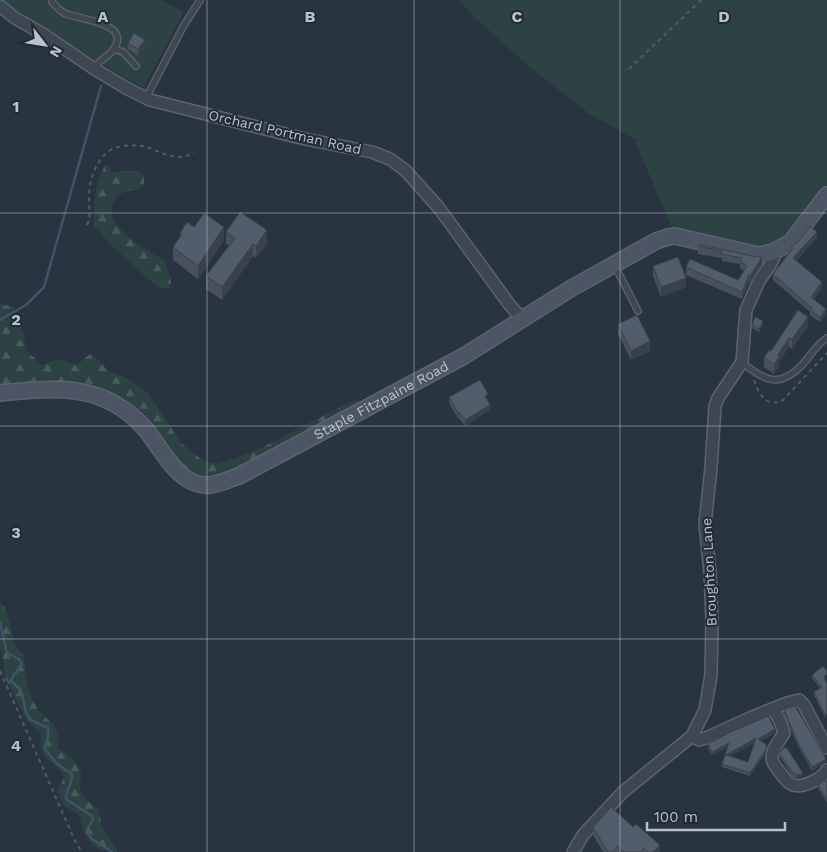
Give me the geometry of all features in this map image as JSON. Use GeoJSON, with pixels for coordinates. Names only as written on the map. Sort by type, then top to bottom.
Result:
{"type":"FeatureCollection","features":[{"type":"Feature","properties":{"kind":"street","name":"Orchard Portman Road"},"geometry":{"type":"LineString","coordinates":[[0,6],[15,18],[43,34],[93,68],[146,98],[280,132],[372,152],[390,159],[406,171],[439,208],[464,244],[522,319]]}},
{"type":"Feature","properties":{"kind":"street"},"geometry":{"type":"LineString","coordinates":[[773,252],[791,242],[827,195]]}},
{"type":"Feature","properties":{"kind":"street","name":"Staple Fitzpaine Road"},"geometry":{"type":"LineString","coordinates":[[0,393],[50,389],[73,391],[102,398],[131,414],[146,430],[176,471],[194,481],[209,486],[239,476],[417,383],[464,356],[570,289],[668,236],[686,238],[758,255],[773,252]]}},
{"type":"Feature","properties":{"kind":"street","name":"Broughton Lane"},"geometry":{"type":"LineString","coordinates":[[573,852],[583,836],[623,792],[692,736],[705,710],[711,675],[710,572],[705,524],[715,406],[718,398],[742,362],[746,310],[759,281],[774,257],[773,252]]}},
{"type":"Feature","properties":{"kind":"street"},"geometry":{"type":"LineString","coordinates":[[692,736],[699,740],[706,738],[732,725],[796,700],[801,702],[827,748]]}},
{"type":"Feature","properties":{"kind":"street"},"geometry":{"type":"LineString","coordinates":[[773,709],[784,733],[772,755],[772,762],[787,782],[792,785],[802,785],[817,780],[827,770]]}},
{"type":"Feature","properties":{"kind":"lane"},"geometry":{"type":"LineString","coordinates":[[52,0],[64,13],[86,18],[113,30],[117,42],[114,49],[93,68]]}},
{"type":"Feature","properties":{"kind":"lane"},"geometry":{"type":"LineString","coordinates":[[146,98],[183,27],[200,0]]}},
{"type":"Feature","properties":{"kind":"lane"},"geometry":{"type":"LineString","coordinates":[[114,49],[123,52],[136,66]]}},
{"type":"Feature","properties":{"kind":"lane"},"geometry":{"type":"LineString","coordinates":[[614,264],[638,311]]}},
{"type":"Feature","properties":{"kind":"lane"},"geometry":{"type":"LineString","coordinates":[[742,362],[757,375],[776,380],[789,376],[802,365],[820,342],[827,338]]}},
{"type":"Feature","properties":{"kind":"path"},"geometry":{"type":"LineString","coordinates":[[629,69],[701,0]]}},
{"type":"Feature","properties":{"kind":"path"},"geometry":{"type":"LineString","coordinates":[[87,225],[91,213],[88,195],[91,177],[99,161],[110,150],[124,146],[146,147],[168,156],[182,158],[194,152]]}},
{"type":"Feature","properties":{"kind":"path"},"geometry":{"type":"LineString","coordinates":[[0,672],[76,843],[82,852]]}},
{"type":"Feature","properties":{"kind":"green space"},"geometry":{"type":"Polygon","coordinates":[[[0,0],[161,0],[184,12],[143,88],[0,0]]]}},
{"type":"Feature","properties":{"kind":"green space"},"geometry":{"type":"Polygon","coordinates":[[[459,0],[827,0],[827,189],[788,236],[775,243],[747,246],[672,228],[636,144],[638,141],[588,113],[531,68],[474,17],[459,0]]]}},
{"type":"Feature","properties":{"kind":"green space"},"geometry":{"type":"Polygon","coordinates":[[[105,165],[110,167],[111,173],[139,171],[144,177],[144,187],[118,195],[112,205],[112,215],[117,225],[125,234],[165,261],[171,280],[170,289],[160,288],[148,279],[110,244],[94,226],[97,187],[105,165]]]}},
{"type":"Feature","properties":{"kind":"green space"},"geometry":{"type":"Polygon","coordinates":[[[0,304],[14,307],[27,351],[42,365],[59,359],[77,365],[90,354],[100,361],[107,370],[128,379],[147,392],[182,444],[204,461],[218,464],[253,452],[348,403],[358,400],[361,406],[348,415],[211,481],[184,473],[126,405],[0,387],[0,304]]]}},
{"type":"Feature","properties":{"kind":"green space"},"geometry":{"type":"Polygon","coordinates":[[[0,602],[8,615],[15,643],[24,655],[27,682],[31,696],[37,708],[56,728],[58,748],[73,759],[81,772],[80,789],[85,799],[98,809],[103,829],[119,852],[102,850],[91,843],[84,831],[79,814],[67,808],[61,800],[58,790],[64,777],[55,765],[44,756],[41,732],[26,720],[5,677],[0,648],[0,602]]]}},
{"type":"Feature","properties":{"kind":"building"},"geometry":{"type":"Polygon","coordinates":[[[134,33],[145,40],[138,49],[128,43],[134,33]]]}},
{"type":"Feature","properties":{"kind":"building"},"geometry":{"type":"Polygon","coordinates":[[[240,212],[267,230],[256,246],[253,244],[222,287],[206,276],[235,238],[226,232],[240,212]]]}},
{"type":"Feature","properties":{"kind":"building"},"geometry":{"type":"Polygon","coordinates":[[[204,213],[224,227],[198,266],[173,247],[182,234],[180,233],[187,222],[194,227],[204,213]]]}},
{"type":"Feature","properties":{"kind":"building"},"geometry":{"type":"Polygon","coordinates":[[[810,226],[817,232],[793,258],[822,282],[811,297],[826,309],[820,317],[810,310],[812,308],[773,274],[793,248],[791,247],[798,242],[810,226]]]}},
{"type":"Feature","properties":{"kind":"building"},"geometry":{"type":"Polygon","coordinates":[[[698,244],[762,257],[749,275],[742,292],[686,267],[690,259],[738,280],[747,266],[740,261],[742,258],[722,254],[722,251],[698,246],[698,244]]]}},
{"type":"Feature","properties":{"kind":"building"},"geometry":{"type":"Polygon","coordinates":[[[678,257],[686,278],[661,287],[653,266],[678,257]]]}},
{"type":"Feature","properties":{"kind":"building"},"geometry":{"type":"Polygon","coordinates":[[[798,310],[808,317],[792,339],[789,338],[774,364],[764,358],[769,350],[771,351],[798,310]]]}},
{"type":"Feature","properties":{"kind":"building"},"geometry":{"type":"Polygon","coordinates":[[[637,315],[650,341],[631,351],[618,324],[637,315]]]}},
{"type":"Feature","properties":{"kind":"building"},"geometry":{"type":"Polygon","coordinates":[[[755,317],[763,321],[759,329],[752,325],[755,317]]]}},
{"type":"Feature","properties":{"kind":"building"},"geometry":{"type":"Polygon","coordinates":[[[480,380],[488,394],[485,396],[490,405],[465,420],[458,413],[449,397],[480,380]]]}},
{"type":"Feature","properties":{"kind":"building"},"geometry":{"type":"Polygon","coordinates":[[[823,666],[827,671],[824,677],[827,684],[827,714],[825,715],[814,692],[822,687],[812,675],[823,666]]]}},
{"type":"Feature","properties":{"kind":"building"},"geometry":{"type":"Polygon","coordinates":[[[795,706],[826,759],[812,767],[797,741],[784,709],[795,706]]]}},
{"type":"Feature","properties":{"kind":"building"},"geometry":{"type":"Polygon","coordinates":[[[768,716],[775,729],[758,739],[767,745],[750,773],[722,764],[729,743],[712,752],[708,744],[768,716]],[[756,738],[726,755],[748,762],[756,738]]]}},
{"type":"Feature","properties":{"kind":"building"},"geometry":{"type":"Polygon","coordinates":[[[786,747],[803,773],[797,775],[793,773],[780,754],[780,751],[786,747]]]}},
{"type":"Feature","properties":{"kind":"building"},"geometry":{"type":"Polygon","coordinates":[[[825,780],[827,783],[827,800],[818,785],[825,780]]]}},
{"type":"Feature","properties":{"kind":"building"},"geometry":{"type":"Polygon","coordinates":[[[611,807],[633,827],[636,824],[660,845],[653,852],[648,852],[644,848],[641,852],[624,852],[617,846],[613,852],[608,852],[593,827],[611,807]]]}},
{"type":"Feature","properties":{"kind":"waterway"},"geometry":{"type":"LineString","coordinates":[[0,320],[26,305],[44,287],[101,86]]}},
{"type":"Feature","properties":{"kind":"waterway"},"geometry":{"type":"LineString","coordinates":[[0,623],[7,653],[19,659],[22,664],[11,681],[21,690],[26,713],[31,720],[48,728],[45,749],[57,764],[72,774],[66,799],[92,816],[93,819],[87,832],[92,839],[112,852]]}}]}
